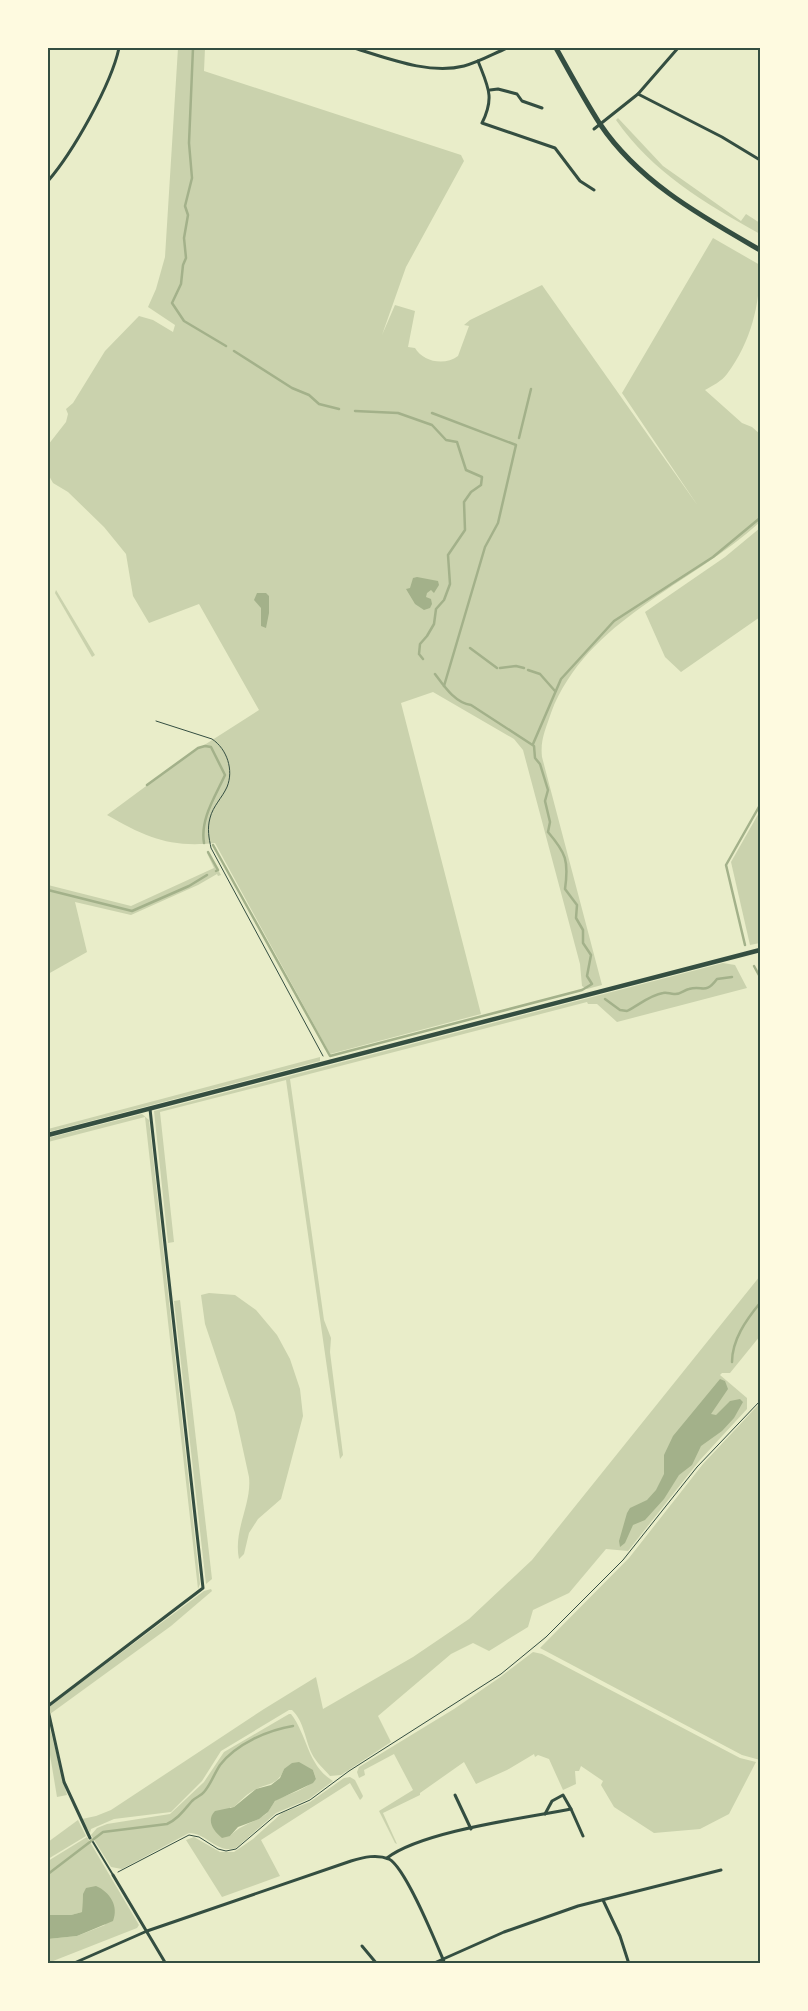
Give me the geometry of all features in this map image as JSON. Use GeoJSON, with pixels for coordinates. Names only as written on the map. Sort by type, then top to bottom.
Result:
{"type":"FeatureCollection","features":[{"type":"Feature","properties":{"kind":"main road"},"geometry":{"type":"LineString","coordinates":[[556,48],[600,124],[627,157],[673,198],[760,250]]}},
{"type":"Feature","properties":{"kind":"street"},"geometry":{"type":"LineString","coordinates":[[48,181],[58,169],[114,69],[119,48]]}},
{"type":"Feature","properties":{"kind":"street"},"geometry":{"type":"LineString","coordinates":[[354,48],[390,59],[421,65],[462,66],[478,62],[507,48]]}},
{"type":"Feature","properties":{"kind":"street"},"geometry":{"type":"LineString","coordinates":[[594,129],[638,94],[678,48]]}},
{"type":"Feature","properties":{"kind":"street"},"geometry":{"type":"LineString","coordinates":[[478,62],[490,90],[490,105],[482,123],[556,148],[580,181],[594,190]]}},
{"type":"Feature","properties":{"kind":"street"},"geometry":{"type":"LineString","coordinates":[[490,90],[498,89],[516,94],[522,101],[542,108]]}},
{"type":"Feature","properties":{"kind":"street"},"geometry":{"type":"LineString","coordinates":[[638,94],[722,137],[760,160]]}},
{"type":"Feature","properties":{"kind":"street"},"geometry":{"type":"LineString","coordinates":[[48,1136],[760,950]]}},
{"type":"Feature","properties":{"kind":"street"},"geometry":{"type":"LineString","coordinates":[[90,1838],[64,1782],[48,1708],[203,1588],[150,1109]]}},
{"type":"Feature","properties":{"kind":"street"},"geometry":{"type":"LineString","coordinates":[[454,1795],[471,1829]]}},
{"type":"Feature","properties":{"kind":"street"},"geometry":{"type":"LineString","coordinates":[[544,1815],[552,1801],[563,1795],[583,1836]]}},
{"type":"Feature","properties":{"kind":"street"},"geometry":{"type":"LineString","coordinates":[[387,1858],[403,1848],[471,1829],[571,1810]]}},
{"type":"Feature","properties":{"kind":"street"},"geometry":{"type":"LineString","coordinates":[[72,1964],[148,1931],[366,1856],[387,1858],[401,1870],[446,1964]]}},
{"type":"Feature","properties":{"kind":"street"},"geometry":{"type":"LineString","coordinates":[[432,1964],[504,1932],[578,1906],[721,1870]]}},
{"type":"Feature","properties":{"kind":"street"},"geometry":{"type":"LineString","coordinates":[[113,1875],[166,1964]]}},
{"type":"Feature","properties":{"kind":"street"},"geometry":{"type":"LineString","coordinates":[[604,1900],[620,1936],[629,1964]]}},
{"type":"Feature","properties":{"kind":"street"},"geometry":{"type":"LineString","coordinates":[[362,1946],[377,1964]]}},
{"type":"Feature","properties":{"kind":"lane"},"geometry":{"type":"LineString","coordinates":[[93,1842],[113,1875]]}},
{"type":"Feature","properties":{"kind":"path"},"geometry":{"type":"LineString","coordinates":[[156,720],[212,739],[220,744],[225,752],[230,777],[227,787],[210,818],[208,833],[211,848],[320,1047],[326,1064]]}},
{"type":"Feature","properties":{"kind":"path"},"geometry":{"type":"LineString","coordinates":[[113,1875],[189,1835],[199,1837],[218,1849],[226,1851],[236,1849],[276,1814],[310,1800],[349,1772],[501,1674],[546,1637],[623,1560],[697,1467],[760,1401]]}},
{"type":"Feature","properties":{"kind":"shaded area"},"geometry":{"type":"Polygon","coordinates":[[[178,48],[205,48],[204,71],[461,155],[464,161],[406,267],[382,335],[395,305],[415,311],[408,347],[415,348],[423,357],[441,362],[447,361],[458,356],[469,326],[464,325],[470,320],[542,285],[698,506],[622,393],[713,238],[760,265],[756,309],[748,336],[725,377],[705,390],[742,423],[752,427],[760,434],[760,522],[733,544],[643,606],[589,652],[567,680],[545,729],[542,757],[602,985],[587,989],[582,986],[580,964],[523,750],[514,739],[433,692],[401,703],[481,1014],[330,1054],[215,843],[184,844],[158,839],[107,815],[184,758],[259,710],[199,604],[149,623],[133,596],[126,554],[104,527],[68,492],[53,483],[48,474],[48,445],[66,422],[68,414],[66,409],[73,403],[105,351],[139,316],[153,320],[173,332],[175,325],[148,307],[156,289],[165,257],[178,48]]]}},
{"type":"Feature","properties":{"kind":"shaded area"},"geometry":{"type":"Polygon","coordinates":[[[618,118],[663,166],[741,221],[746,214],[760,223],[760,234],[720,211],[663,171],[630,139],[616,120],[618,118]]]}},
{"type":"Feature","properties":{"kind":"shaded area"},"geometry":{"type":"Polygon","coordinates":[[[760,528],[760,617],[681,672],[665,657],[645,612],[725,557],[760,528]]]}},
{"type":"Feature","properties":{"kind":"shaded area"},"geometry":{"type":"Polygon","coordinates":[[[413,578],[438,581],[439,585],[434,593],[431,590],[427,593],[426,597],[431,599],[432,604],[430,608],[424,610],[415,604],[406,589],[410,588],[413,578]]]}},
{"type":"Feature","properties":{"kind":"shaded area"},"geometry":{"type":"Polygon","coordinates":[[[56,590],[95,655],[92,657],[55,593],[56,590]]]}},
{"type":"Feature","properties":{"kind":"shaded area"},"geometry":{"type":"Polygon","coordinates":[[[257,593],[266,593],[269,596],[269,613],[266,628],[261,626],[261,608],[254,600],[257,593]]]}},
{"type":"Feature","properties":{"kind":"shaded area"},"geometry":{"type":"Polygon","coordinates":[[[760,811],[760,943],[750,945],[731,862],[760,811]]]}},
{"type":"Feature","properties":{"kind":"shaded area"},"geometry":{"type":"Polygon","coordinates":[[[208,851],[221,875],[218,876],[217,874],[198,885],[131,915],[75,902],[87,952],[48,974],[48,885],[131,906],[214,868],[207,853],[208,851]]]}},
{"type":"Feature","properties":{"kind":"shaded area"},"geometry":{"type":"Polygon","coordinates":[[[723,963],[735,965],[747,988],[617,1022],[597,1004],[588,1004],[587,1002],[290,1079],[324,1320],[331,1338],[330,1352],[343,1455],[340,1459],[286,1080],[160,1112],[174,1242],[168,1243],[154,1111],[723,963]]]}},
{"type":"Feature","properties":{"kind":"shaded area"},"geometry":{"type":"Polygon","coordinates":[[[320,1057],[320,1061],[48,1132],[48,1129],[320,1057]]]}},
{"type":"Feature","properties":{"kind":"shaded area"},"geometry":{"type":"Polygon","coordinates":[[[142,1114],[149,1120],[200,1584],[198,1589],[145,1117],[48,1142],[48,1138],[142,1114]]]}},
{"type":"Feature","properties":{"kind":"shaded area"},"geometry":{"type":"Polygon","coordinates":[[[760,1276],[760,1336],[730,1373],[722,1373],[720,1375],[747,1398],[747,1409],[700,1460],[628,1551],[606,1549],[569,1593],[533,1610],[528,1627],[489,1651],[473,1643],[451,1654],[378,1716],[391,1742],[341,1775],[330,1776],[318,1763],[310,1749],[296,1714],[289,1710],[221,1751],[202,1781],[171,1812],[114,1819],[91,1829],[90,1833],[82,1819],[111,1810],[316,1677],[323,1709],[413,1657],[469,1619],[532,1560],[760,1276]]]}},
{"type":"Feature","properties":{"kind":"shaded area"},"geometry":{"type":"Polygon","coordinates":[[[209,1293],[235,1295],[256,1310],[277,1335],[290,1359],[300,1389],[303,1416],[281,1499],[258,1519],[249,1533],[244,1554],[239,1559],[238,1538],[248,1497],[249,1477],[235,1413],[205,1324],[201,1295],[209,1293]]]}},
{"type":"Feature","properties":{"kind":"shaded area"},"geometry":{"type":"Polygon","coordinates":[[[180,1300],[212,1579],[206,1584],[174,1301],[180,1300]]]}},
{"type":"Feature","properties":{"kind":"shaded area"},"geometry":{"type":"Polygon","coordinates":[[[720,1379],[725,1381],[728,1389],[711,1414],[716,1415],[730,1401],[740,1399],[743,1402],[734,1418],[722,1431],[701,1446],[692,1465],[679,1475],[664,1499],[645,1520],[633,1525],[625,1543],[620,1547],[619,1541],[627,1513],[630,1508],[647,1500],[656,1490],[664,1474],[664,1455],[673,1436],[720,1379]]]}},
{"type":"Feature","properties":{"kind":"shaded area"},"geometry":{"type":"Polygon","coordinates":[[[760,1403],[760,1760],[742,1755],[540,1648],[629,1558],[703,1464],[760,1403]]]}},
{"type":"Feature","properties":{"kind":"shaded area"},"geometry":{"type":"Polygon","coordinates":[[[211,1589],[212,1591],[171,1626],[50,1714],[49,1707],[51,1705],[204,1591],[211,1589]]]}},
{"type":"Feature","properties":{"kind":"shaded area"},"geometry":{"type":"Polygon","coordinates":[[[533,1652],[542,1654],[740,1758],[756,1762],[729,1814],[700,1829],[654,1833],[614,1807],[601,1785],[603,1781],[581,1766],[579,1771],[575,1771],[576,1784],[563,1790],[549,1759],[538,1755],[535,1757],[534,1754],[507,1770],[476,1784],[464,1762],[420,1793],[420,1795],[383,1813],[397,1844],[395,1843],[379,1811],[413,1790],[394,1754],[364,1770],[365,1775],[359,1778],[357,1772],[359,1767],[454,1709],[533,1652]]]}},
{"type":"Feature","properties":{"kind":"shaded area"},"geometry":{"type":"Polygon","coordinates":[[[291,1714],[318,1767],[333,1781],[309,1799],[276,1813],[236,1848],[223,1848],[201,1836],[189,1833],[122,1869],[111,1867],[91,1835],[97,1828],[107,1824],[170,1814],[204,1782],[224,1752],[291,1714]],[[284,1769],[276,1781],[253,1791],[234,1807],[230,1807],[230,1836],[238,1829],[266,1814],[278,1799],[303,1789],[312,1783],[316,1779],[313,1770],[284,1769]]]}},
{"type":"Feature","properties":{"kind":"shaded area"},"geometry":{"type":"Polygon","coordinates":[[[48,1721],[67,1795],[57,1797],[48,1743],[48,1721]]]}},
{"type":"Feature","properties":{"kind":"shaded area"},"geometry":{"type":"Polygon","coordinates":[[[299,1762],[313,1770],[316,1779],[313,1783],[275,1801],[268,1812],[259,1819],[238,1827],[230,1836],[222,1838],[216,1832],[211,1822],[212,1814],[215,1811],[234,1807],[256,1789],[271,1785],[280,1778],[284,1769],[292,1763],[299,1762]]]}},
{"type":"Feature","properties":{"kind":"shaded area"},"geometry":{"type":"Polygon","coordinates":[[[350,1777],[355,1780],[363,1796],[360,1800],[350,1783],[261,1840],[280,1876],[222,1897],[186,1840],[194,1837],[220,1852],[234,1852],[253,1839],[282,1813],[310,1802],[344,1778],[350,1777]]]}},
{"type":"Feature","properties":{"kind":"shaded area"},"geometry":{"type":"Polygon","coordinates":[[[78,1820],[86,1836],[48,1859],[48,1842],[78,1820]]]}},
{"type":"Feature","properties":{"kind":"shaded area"},"geometry":{"type":"Polygon","coordinates":[[[87,1837],[139,1925],[137,1928],[48,1963],[48,1939],[77,1936],[105,1925],[83,1894],[82,1912],[71,1915],[48,1915],[48,1861],[87,1837]]]}},
{"type":"Feature","properties":{"kind":"shaded area"},"geometry":{"type":"Polygon","coordinates":[[[96,1886],[112,1900],[115,1910],[113,1921],[77,1936],[48,1939],[48,1915],[71,1915],[82,1912],[83,1894],[86,1888],[96,1886]]]}},
{"type":"Feature","properties":{"kind":"waterway"},"geometry":{"type":"LineString","coordinates":[[193,48],[189,143],[192,178],[185,206],[188,215],[184,238],[186,258],[183,265],[181,284],[172,303],[184,321],[226,346]]}},
{"type":"Feature","properties":{"kind":"waterway"},"geometry":{"type":"LineString","coordinates":[[234,351],[292,388],[309,395],[319,404],[339,409]]}},
{"type":"Feature","properties":{"kind":"waterway"},"geometry":{"type":"LineString","coordinates":[[519,438],[531,389]]}},
{"type":"Feature","properties":{"kind":"waterway"},"geometry":{"type":"LineString","coordinates":[[355,411],[398,413],[432,425],[446,440],[457,442],[466,470],[482,477],[481,485],[471,492],[464,502],[465,530],[448,555],[450,584],[444,600],[436,609],[434,624],[420,644],[419,654],[423,659]]}},
{"type":"Feature","properties":{"kind":"waterway"},"geometry":{"type":"LineString","coordinates":[[432,413],[516,445],[498,523],[485,547],[444,686]]}},
{"type":"Feature","properties":{"kind":"waterway"},"geometry":{"type":"LineString","coordinates":[[533,744],[561,679],[614,621],[713,557],[760,518]]}},
{"type":"Feature","properties":{"kind":"waterway"},"geometry":{"type":"LineString","coordinates":[[470,648],[497,668]]}},
{"type":"Feature","properties":{"kind":"waterway"},"geometry":{"type":"LineString","coordinates":[[500,668],[516,666],[524,668]]}},
{"type":"Feature","properties":{"kind":"waterway"},"geometry":{"type":"LineString","coordinates":[[528,670],[540,674],[555,691]]}},
{"type":"Feature","properties":{"kind":"waterway"},"geometry":{"type":"LineString","coordinates":[[213,845],[330,1056],[582,990],[592,984],[587,976],[591,955],[583,943],[583,930],[576,918],[577,905],[565,889],[567,871],[565,858],[559,846],[548,832],[550,822],[545,801],[548,790],[540,764],[535,758],[534,746],[471,705],[460,701],[446,689],[435,674]]}},
{"type":"Feature","properties":{"kind":"waterway"},"geometry":{"type":"LineString","coordinates":[[147,785],[198,748],[211,747],[225,775],[206,817],[203,834],[204,843]]}},
{"type":"Feature","properties":{"kind":"waterway"},"geometry":{"type":"LineString","coordinates":[[745,945],[726,865],[760,805]]}},
{"type":"Feature","properties":{"kind":"waterway"},"geometry":{"type":"LineString","coordinates":[[208,852],[218,870],[216,871]]}},
{"type":"Feature","properties":{"kind":"waterway"},"geometry":{"type":"LineString","coordinates":[[48,890],[132,911],[189,886],[207,875]]}},
{"type":"Feature","properties":{"kind":"waterway"},"geometry":{"type":"LineString","coordinates":[[754,966],[760,977]]}},
{"type":"Feature","properties":{"kind":"waterway"},"geometry":{"type":"LineString","coordinates":[[605,999],[620,1010],[627,1011],[658,994],[676,994],[694,988],[707,988],[717,979],[732,977]]}},
{"type":"Feature","properties":{"kind":"waterway"},"geometry":{"type":"LineString","coordinates":[[732,1362],[737,1338],[745,1323],[760,1303]]}},
{"type":"Feature","properties":{"kind":"waterway"},"geometry":{"type":"LineString","coordinates":[[48,1874],[103,1832],[171,1822],[203,1793],[227,1757],[253,1739],[293,1726]]}}]}
